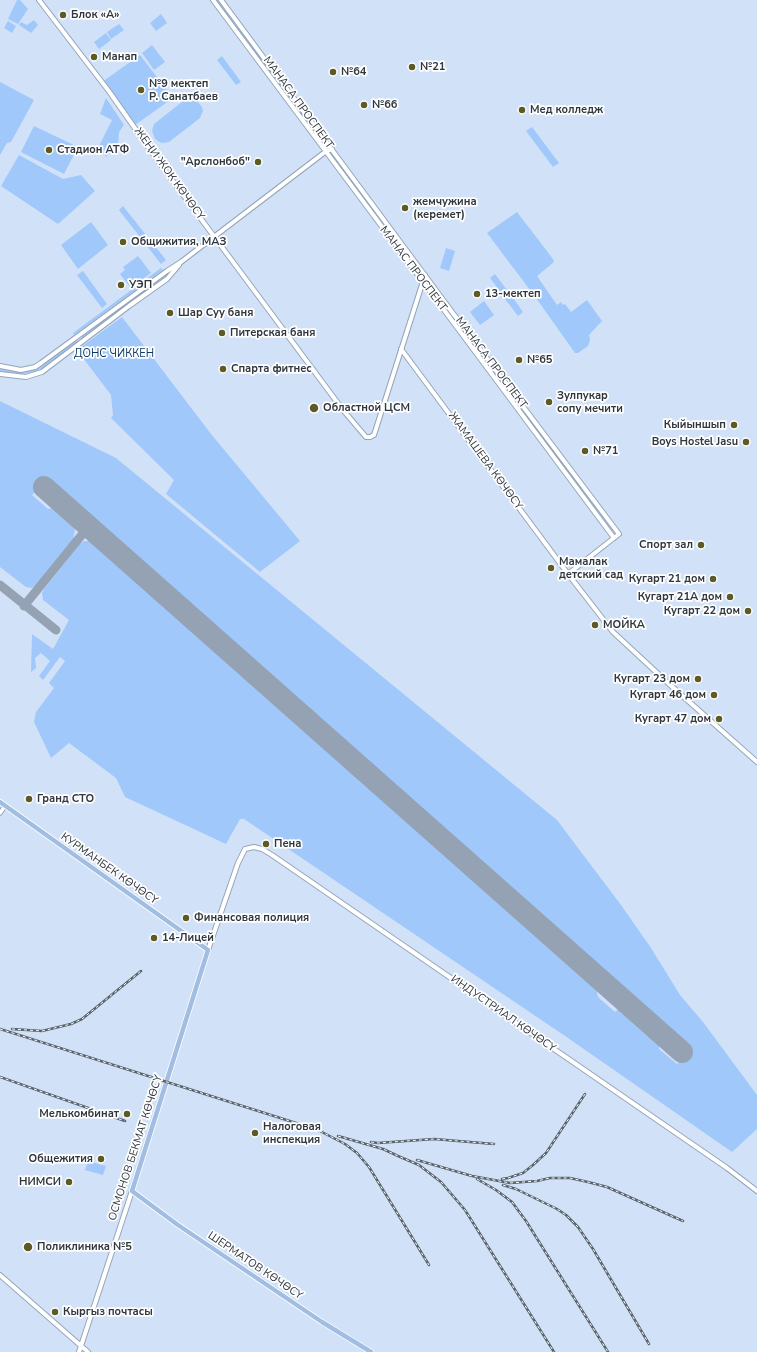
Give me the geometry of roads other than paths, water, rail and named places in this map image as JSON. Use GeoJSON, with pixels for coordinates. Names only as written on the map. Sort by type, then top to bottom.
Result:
{"type":"FeatureCollection","features":[{"type":"Feature","properties":{"kind":"main road","name":"ЖЕҢИ ЖОК КӨЧӨСҮ"},"geometry":{"type":"LineString","coordinates":[[40,0],[108,90],[158,161],[363,435],[370,437],[374,435],[401,349]]}},
{"type":"Feature","properties":{"kind":"main road","name":"МАНАС ПРОСПЕКТ"},"geometry":{"type":"LineString","coordinates":[[213,0],[444,312],[614,538]]}},
{"type":"Feature","properties":{"kind":"main road","name":"МАНАСА ПРОСПЕКТ"},"geometry":{"type":"LineString","coordinates":[[222,0],[449,308],[619,534],[614,538]]}},
{"type":"Feature","properties":{"kind":"main road"},"geometry":{"type":"LineString","coordinates":[[0,366],[21,370],[35,367],[181,262],[325,152],[332,149]]}},
{"type":"Feature","properties":{"kind":"main road"},"geometry":{"type":"LineString","coordinates":[[361,200],[366,196]]}},
{"type":"Feature","properties":{"kind":"main road"},"geometry":{"type":"LineString","coordinates":[[389,237],[394,233]]}},
{"type":"Feature","properties":{"kind":"main road"},"geometry":{"type":"LineString","coordinates":[[0,374],[26,377],[42,372],[129,306],[168,279],[181,262]]}},
{"type":"Feature","properties":{"kind":"main road"},"geometry":{"type":"LineString","coordinates":[[401,349],[425,274]]}},
{"type":"Feature","properties":{"kind":"main road"},"geometry":{"type":"LineString","coordinates":[[444,312],[449,308]]}},
{"type":"Feature","properties":{"kind":"main road"},"geometry":{"type":"LineString","coordinates":[[459,331],[464,327]]}},
{"type":"Feature","properties":{"kind":"main road"},"geometry":{"type":"LineString","coordinates":[[79,336],[83,342]]}},
{"type":"Feature","properties":{"kind":"main road","name":"ЖАМАШЕВА КӨЧӨСҮ"},"geometry":{"type":"LineString","coordinates":[[401,349],[568,574],[616,636],[757,762]]}},
{"type":"Feature","properties":{"kind":"main road"},"geometry":{"type":"LineString","coordinates":[[486,367],[492,364]]}},
{"type":"Feature","properties":{"kind":"main road"},"geometry":{"type":"LineString","coordinates":[[568,574],[614,538]]}},
{"type":"Feature","properties":{"kind":"main road","name":"КУРМАНБЕК КӨЧӨСҮ"},"geometry":{"type":"LineString","coordinates":[[0,802],[208,950]]}},
{"type":"Feature","properties":{"kind":"main road","name":"ИНДУСТРИАЛ КӨЧӨСҮ"},"geometry":{"type":"LineString","coordinates":[[208,950],[238,863],[246,850],[254,847],[272,855],[727,1168],[757,1191]]}},
{"type":"Feature","properties":{"kind":"main road","name":"ОСМОНОВ БЕКМАТ КӨЧӨСҮ"},"geometry":{"type":"LineString","coordinates":[[79,1352],[132,1191],[208,950]]}},
{"type":"Feature","properties":{"kind":"main road","name":"ШЕРМАТОВ КӨЧӨСҮ"},"geometry":{"type":"LineString","coordinates":[[132,1191],[178,1225],[322,1322],[371,1352]]}},
{"type":"Feature","properties":{"kind":"main road"},"geometry":{"type":"LineString","coordinates":[[0,1275],[88,1352]]}},
{"type":"Feature","properties":{"kind":"street"},"geometry":{"type":"LineString","coordinates":[[0,813],[6,806]]}},
{"type":"Feature","properties":{"kind":"railway"},"geometry":{"type":"LineString","coordinates":[[12,1029],[42,1031],[71,1024],[82,1019],[141,971]]}},
{"type":"Feature","properties":{"kind":"railway"},"geometry":{"type":"LineString","coordinates":[[0,1029],[318,1130],[345,1144],[357,1153],[369,1167],[429,1265]]}},
{"type":"Feature","properties":{"kind":"railway"},"geometry":{"type":"LineString","coordinates":[[0,1077],[125,1121]]}},
{"type":"Feature","properties":{"kind":"railway"},"geometry":{"type":"LineString","coordinates":[[502,1179],[523,1173],[546,1153],[585,1094]]}},
{"type":"Feature","properties":{"kind":"railway"},"geometry":{"type":"LineString","coordinates":[[338,1136],[383,1149],[419,1165],[441,1182],[465,1210],[554,1352]]}},
{"type":"Feature","properties":{"kind":"railway"},"geometry":{"type":"LineString","coordinates":[[371,1142],[378,1143],[434,1139],[494,1144]]}},
{"type":"Feature","properties":{"kind":"railway"},"geometry":{"type":"LineString","coordinates":[[417,1160],[472,1176],[510,1183],[537,1181],[550,1178],[570,1178],[588,1182],[607,1187],[683,1221]]}},
{"type":"Feature","properties":{"kind":"railway"},"geometry":{"type":"LineString","coordinates":[[477,1179],[496,1190],[512,1202],[526,1221],[608,1352]]}},
{"type":"Feature","properties":{"kind":"railway"},"geometry":{"type":"LineString","coordinates":[[503,1185],[516,1189],[557,1209],[566,1215],[578,1227],[593,1249],[649,1344]]}},
{"type":"Feature","properties":{"kind":"place","name":"Блок «А»"},"geometry":{"type":"Point","coordinates":[63,15]}},
{"type":"Feature","properties":{"kind":"place","name":"Манап"},"geometry":{"type":"Point","coordinates":[94,57]}},
{"type":"Feature","properties":{"kind":"place","name":"№21"},"geometry":{"type":"Point","coordinates":[412,67]}},
{"type":"Feature","properties":{"kind":"place","name":"№64"},"geometry":{"type":"Point","coordinates":[333,72]}},
{"type":"Feature","properties":{"kind":"place","name":"№9 мектеп Р. Санатбаев"},"geometry":{"type":"Point","coordinates":[141,90]}},
{"type":"Feature","properties":{"kind":"place","name":"№66"},"geometry":{"type":"Point","coordinates":[364,105]}},
{"type":"Feature","properties":{"kind":"place","name":"Мед колледж"},"geometry":{"type":"Point","coordinates":[522,110]}},
{"type":"Feature","properties":{"kind":"place","name":"Стадион АТФ"},"geometry":{"type":"Point","coordinates":[49,150]}},
{"type":"Feature","properties":{"kind":"place","name":"\"Арслонбоб\""},"geometry":{"type":"Point","coordinates":[258,162]}},
{"type":"Feature","properties":{"kind":"place","name":"жемчужина (керемет)"},"geometry":{"type":"Point","coordinates":[405,208]}},
{"type":"Feature","properties":{"kind":"place","name":"Общижития, МАЗ"},"geometry":{"type":"Point","coordinates":[123,242]}},
{"type":"Feature","properties":{"kind":"place","name":"УЭП"},"geometry":{"type":"Point","coordinates":[121,285]}},
{"type":"Feature","properties":{"kind":"place","name":"13-мектеп"},"geometry":{"type":"Point","coordinates":[477,294]}},
{"type":"Feature","properties":{"kind":"place","name":"Шар Суу баня"},"geometry":{"type":"Point","coordinates":[170,313]}},
{"type":"Feature","properties":{"kind":"place","name":"Питерская баня"},"geometry":{"type":"Point","coordinates":[222,333]}},
{"type":"Feature","properties":{"kind":"place","name":"№65"},"geometry":{"type":"Point","coordinates":[519,360]}},
{"type":"Feature","properties":{"kind":"place","name":"Спарта фитнес"},"geometry":{"type":"Point","coordinates":[223,369]}},
{"type":"Feature","properties":{"kind":"place","name":"Зулпукар сопу мечити"},"geometry":{"type":"Point","coordinates":[549,402]}},
{"type":"Feature","properties":{"kind":"place","name":"Областной ЦСМ"},"geometry":{"type":"Point","coordinates":[314,408]}},
{"type":"Feature","properties":{"kind":"place","name":"Кыйыншып"},"geometry":{"type":"Point","coordinates":[734,425]}},
{"type":"Feature","properties":{"kind":"place","name":"Boys Hostel Jasu"},"geometry":{"type":"Point","coordinates":[746,442]}},
{"type":"Feature","properties":{"kind":"place","name":"№71"},"geometry":{"type":"Point","coordinates":[585,451]}},
{"type":"Feature","properties":{"kind":"place","name":"Спорт зал"},"geometry":{"type":"Point","coordinates":[701,545]}},
{"type":"Feature","properties":{"kind":"place","name":"Мамалак детский сад"},"geometry":{"type":"Point","coordinates":[551,568]}},
{"type":"Feature","properties":{"kind":"place","name":"Кугарт 21 дом"},"geometry":{"type":"Point","coordinates":[713,579]}},
{"type":"Feature","properties":{"kind":"place","name":"Кугарт 21А дом"},"geometry":{"type":"Point","coordinates":[730,597]}},
{"type":"Feature","properties":{"kind":"place","name":"Кугарт 22 дом"},"geometry":{"type":"Point","coordinates":[748,611]}},
{"type":"Feature","properties":{"kind":"place","name":"МОЙКА"},"geometry":{"type":"Point","coordinates":[595,625]}},
{"type":"Feature","properties":{"kind":"place","name":"Кугарт 23 дом"},"geometry":{"type":"Point","coordinates":[698,679]}},
{"type":"Feature","properties":{"kind":"place","name":"Кугарт 46 дом"},"geometry":{"type":"Point","coordinates":[714,695]}},
{"type":"Feature","properties":{"kind":"place","name":"Кугарт 47 дом"},"geometry":{"type":"Point","coordinates":[719,719]}},
{"type":"Feature","properties":{"kind":"place","name":"Гранд СТО"},"geometry":{"type":"Point","coordinates":[29,799]}},
{"type":"Feature","properties":{"kind":"place","name":"Пена"},"geometry":{"type":"Point","coordinates":[266,844]}},
{"type":"Feature","properties":{"kind":"place","name":"Финансовая полиция"},"geometry":{"type":"Point","coordinates":[186,918]}},
{"type":"Feature","properties":{"kind":"place","name":"14-Лицей"},"geometry":{"type":"Point","coordinates":[154,938]}},
{"type":"Feature","properties":{"kind":"place","name":"Мелькомбинат"},"geometry":{"type":"Point","coordinates":[127,1114]}},
{"type":"Feature","properties":{"kind":"place","name":"Налоговая инспекция"},"geometry":{"type":"Point","coordinates":[255,1133]}},
{"type":"Feature","properties":{"kind":"place","name":"Общежития"},"geometry":{"type":"Point","coordinates":[101,1159]}},
{"type":"Feature","properties":{"kind":"place","name":"НИМСИ"},"geometry":{"type":"Point","coordinates":[69,1182]}},
{"type":"Feature","properties":{"kind":"place","name":"Поликлиника №5"},"geometry":{"type":"Point","coordinates":[28,1247]}},
{"type":"Feature","properties":{"kind":"place","name":"Кыргыз почтасы"},"geometry":{"type":"Point","coordinates":[55,1312]}},
{"type":"Feature","properties":{"kind":"park label","name":"ДОНС ЧИККЕН"},"geometry":{"type":"Point","coordinates":[114,354]}}]}
